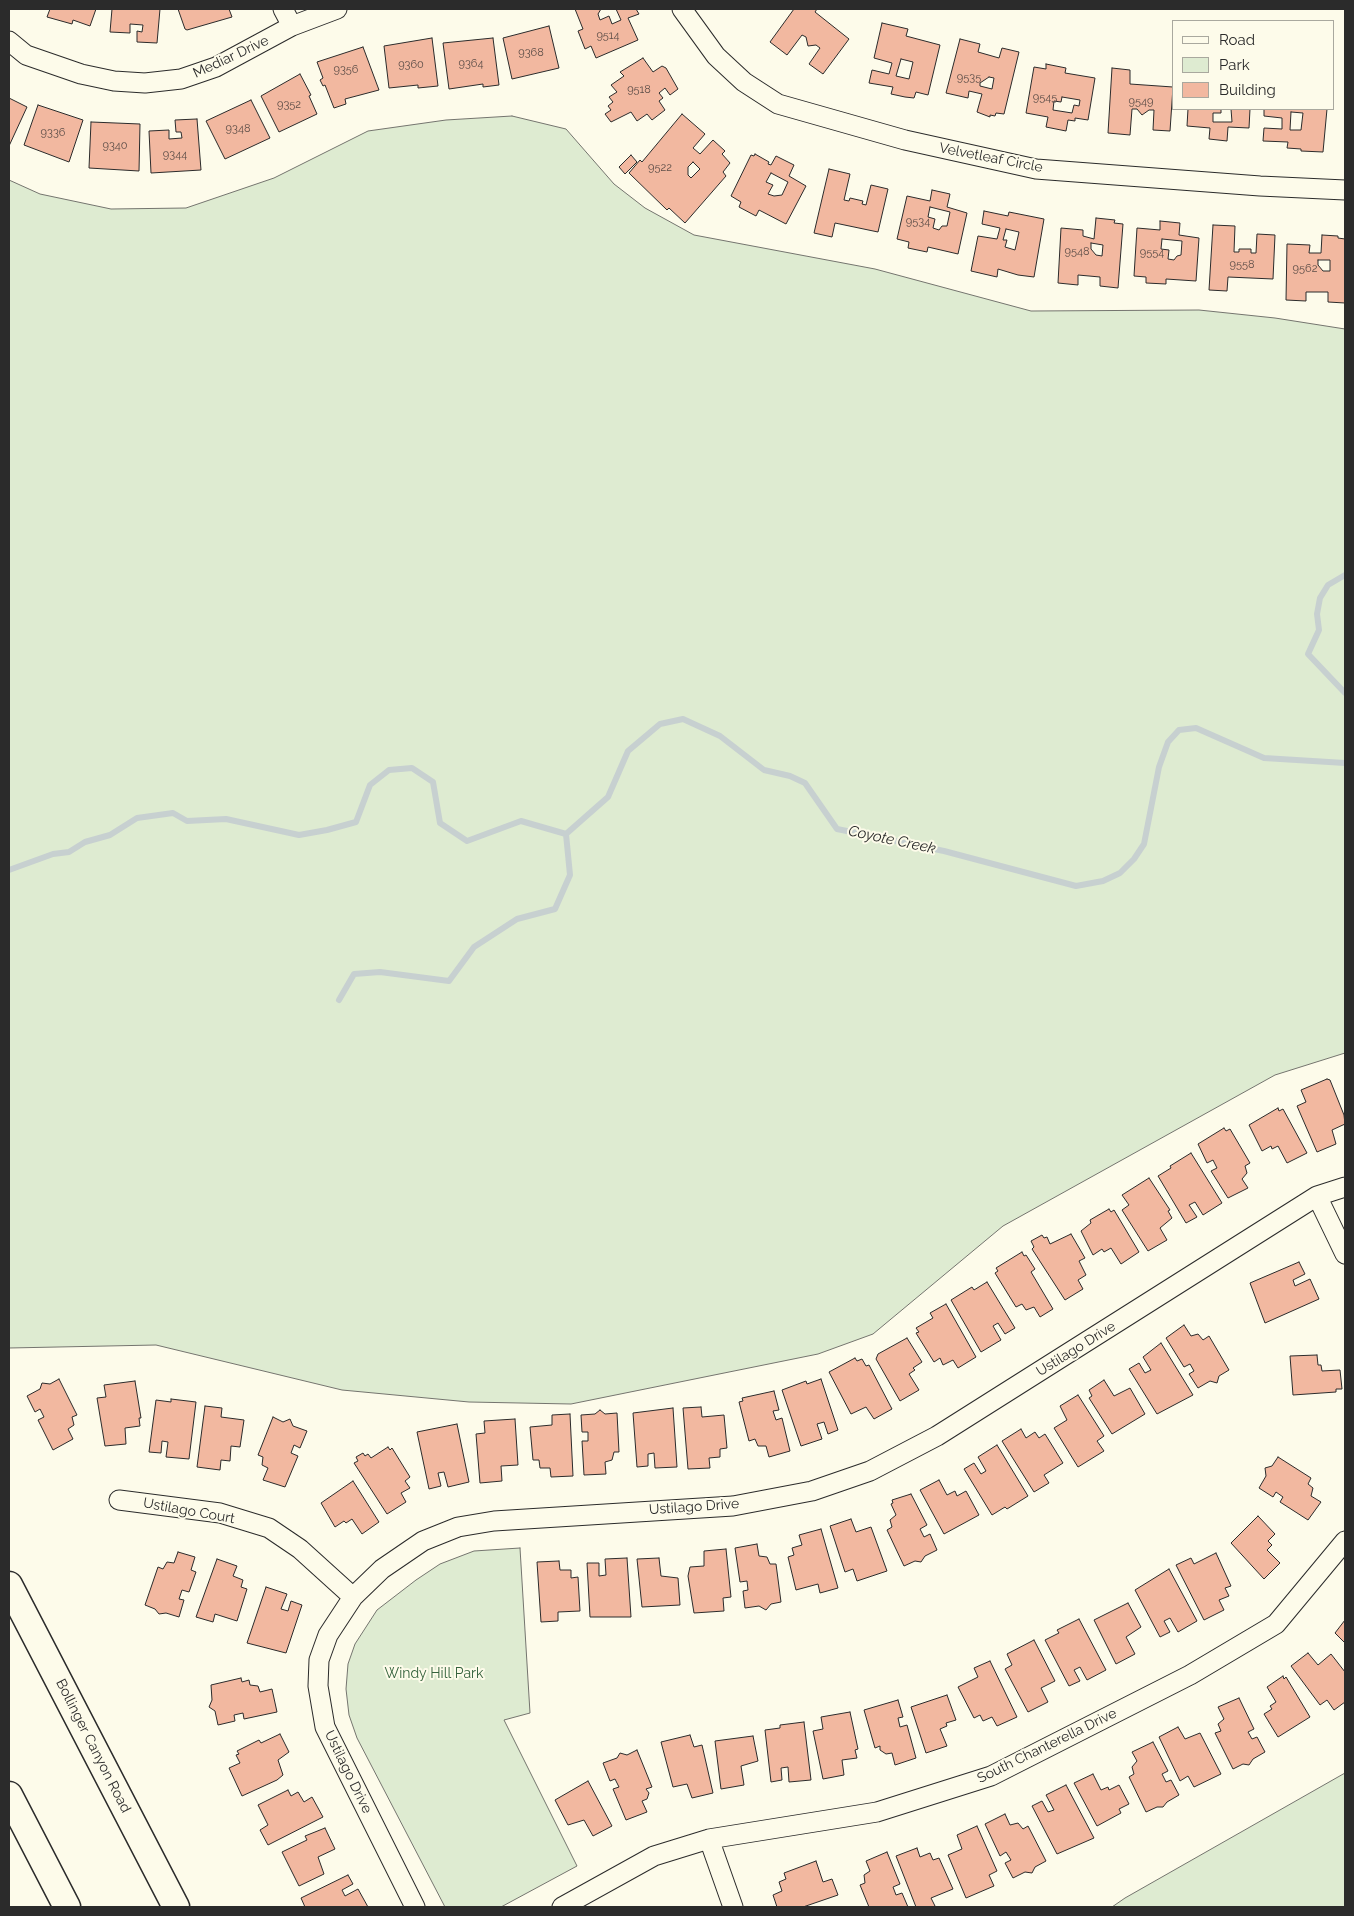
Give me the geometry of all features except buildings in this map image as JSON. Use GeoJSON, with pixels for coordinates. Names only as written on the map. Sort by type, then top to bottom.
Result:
{"type":"FeatureCollection","features":[{"type":"Feature","properties":{"kind":"main road","name":"Bollinger Canyon Road"},"geometry":{"type":"LineString","coordinates":[[9,1585],[176,1907]]}},
{"type":"Feature","properties":{"kind":"main road"},"geometry":{"type":"LineString","coordinates":[[9,1796],[67,1907]]}},
{"type":"Feature","properties":{"kind":"street"},"geometry":{"type":"LineString","coordinates":[[283,9],[292,26]]}},
{"type":"Feature","properties":{"kind":"street","name":"Mediar Drive"},"geometry":{"type":"LineString","coordinates":[[9,41],[26,55],[63,69],[114,81],[145,83],[181,79],[216,66],[292,26],[336,9]]}},
{"type":"Feature","properties":{"kind":"street","name":"Velvetleaf Circle"},"geometry":{"type":"LineString","coordinates":[[682,9],[716,56],[744,82],[778,104],[905,140],[1036,169],[1260,186],[1345,190]]}},
{"type":"Feature","properties":{"kind":"street","name":"Ustilago Drive"},"geometry":{"type":"LineString","coordinates":[[415,1907],[325,1727],[318,1686],[319,1660],[328,1635],[353,1597],[382,1569],[423,1541],[458,1527],[494,1521],[733,1506],[812,1491],[870,1471],[937,1436],[1317,1196],[1345,1187]]}},
{"type":"Feature","properties":{"kind":"street"},"geometry":{"type":"LineString","coordinates":[[1317,1196],[1345,1254]]}},
{"type":"Feature","properties":{"kind":"street","name":"Ustilago Court"},"geometry":{"type":"LineString","coordinates":[[119,1500],[220,1514],[269,1528],[300,1549],[353,1597]]}},
{"type":"Feature","properties":{"kind":"street","name":"South Chanterella Drive"},"geometry":{"type":"LineString","coordinates":[[562,1907],[654,1856],[710,1839],[877,1812],[991,1776],[1190,1675],[1276,1624],[1345,1541]]}},
{"type":"Feature","properties":{"kind":"street"},"geometry":{"type":"LineString","coordinates":[[710,1839],[733,1907]]}},
{"type":"Feature","properties":{"kind":"green space"},"geometry":{"type":"Polygon","coordinates":[[[512,116],[566,129],[614,184],[645,208],[694,235],[875,269],[1031,311],[1199,310],[1275,318],[1345,329],[1345,1053],[1275,1075],[1003,1226],[873,1334],[818,1354],[571,1404],[469,1402],[342,1390],[156,1345],[9,1348],[9,180],[40,194],[111,209],[186,208],[274,178],[368,131],[446,120],[512,116]]]}},
{"type":"Feature","properties":{"kind":"green space","name":"Windy Hill Park"},"geometry":{"type":"Polygon","coordinates":[[[520,1548],[530,1713],[504,1720],[577,1866],[501,1907],[445,1907],[357,1738],[349,1715],[346,1689],[348,1664],[355,1644],[377,1610],[416,1580],[440,1564],[474,1551],[520,1548]]]}},
{"type":"Feature","properties":{"kind":"green space"},"geometry":{"type":"Polygon","coordinates":[[[1345,1773],[1345,1907],[1112,1907],[1125,1898],[1345,1773]]]}},
{"type":"Feature","properties":{"kind":"waterway","name":"Coyote Creek"},"geometry":{"type":"LineString","coordinates":[[1345,575],[1328,585],[1320,598],[1317,614],[1319,630],[1308,654],[1345,693]]}},
{"type":"Feature","properties":{"kind":"waterway","name":"Coyote Creek"},"geometry":{"type":"LineString","coordinates":[[566,834],[608,797],[628,751],[660,724],[683,719],[720,736],[764,770],[790,776],[805,783],[837,829],[944,851],[1076,886],[1103,881],[1120,873],[1134,859],[1144,844],[1159,767],[1168,742],[1179,730],[1196,728],[1264,758],[1345,763]]}},
{"type":"Feature","properties":{"kind":"waterway","name":"Coyote Creek"},"geometry":{"type":"LineString","coordinates":[[9,870],[53,854],[69,852],[85,842],[110,835],[137,818],[173,813],[187,821],[226,819],[299,835],[327,830],[356,822],[370,785],[389,770],[412,768],[433,782],[440,823],[467,841],[521,821],[566,834]]}},
{"type":"Feature","properties":{"kind":"waterway"},"geometry":{"type":"LineString","coordinates":[[339,1000],[354,974],[380,972],[449,981],[474,947],[517,919],[555,909],[570,875],[566,834]]}}]}
